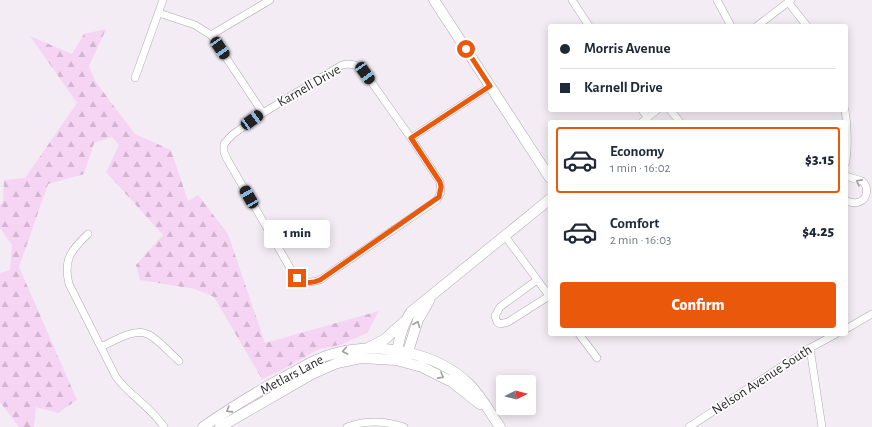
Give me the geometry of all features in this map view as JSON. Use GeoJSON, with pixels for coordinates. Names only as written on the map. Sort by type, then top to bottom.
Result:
{"type":"FeatureCollection","features":[{"type":"Feature","properties":{"kind":"main road"},"geometry":{"type":"LineString","coordinates":[[434,0],[548,175]]}},
{"type":"Feature","properties":{"kind":"main road"},"geometry":{"type":"LineString","coordinates":[[367,349],[385,339],[417,307],[548,201]]}},
{"type":"Feature","properties":{"kind":"main road"},"geometry":{"type":"LineString","coordinates":[[401,356],[431,297]]}},
{"type":"Feature","properties":{"kind":"main road"},"geometry":{"type":"LineString","coordinates":[[401,356],[400,338],[407,318]]}},
{"type":"Feature","properties":{"kind":"main road","name":"Metlars Lane"},"geometry":{"type":"LineString","coordinates":[[203,427],[279,380],[320,358],[341,352],[367,349],[401,356],[452,382],[488,410],[500,427]]}},
{"type":"Feature","properties":{"kind":"main road","name":"Metlars Lane"},"geometry":{"type":"LineString","coordinates":[[220,427],[307,377],[337,363],[361,358],[401,356]]}},
{"type":"Feature","properties":{"kind":"street"},"geometry":{"type":"LineString","coordinates":[[136,78],[163,0]]}},
{"type":"Feature","properties":{"kind":"street"},"geometry":{"type":"LineString","coordinates":[[211,35],[270,0]]}},
{"type":"Feature","properties":{"kind":"street"},"geometry":{"type":"LineString","coordinates":[[572,0],[588,24]]}},
{"type":"Feature","properties":{"kind":"street"},"geometry":{"type":"LineString","coordinates":[[717,0],[730,24]]}},
{"type":"Feature","properties":{"kind":"street"},"geometry":{"type":"LineString","coordinates":[[760,24],[789,1],[806,24]]}},
{"type":"Feature","properties":{"kind":"street"},"geometry":{"type":"LineString","coordinates":[[159,13],[194,25],[211,35],[263,113]]}},
{"type":"Feature","properties":{"kind":"street","name":"Karnell Drive"},"geometry":{"type":"LineString","coordinates":[[342,65],[355,65],[365,73],[440,182],[441,187],[439,197],[320,280],[312,283],[304,282],[297,278],[293,273],[224,152],[224,144],[227,140],[263,113],[342,65]]}},
{"type":"Feature","properties":{"kind":"street"},"geometry":{"type":"LineString","coordinates":[[411,138],[490,86]]}},
{"type":"Feature","properties":{"kind":"street"},"geometry":{"type":"LineString","coordinates":[[644,120],[654,112]]}},
{"type":"Feature","properties":{"kind":"street"},"geometry":{"type":"LineString","coordinates":[[672,112],[678,120]]}},
{"type":"Feature","properties":{"kind":"street"},"geometry":{"type":"LineString","coordinates":[[848,177],[862,182],[867,192],[866,196],[861,201],[854,203],[848,202]]}},
{"type":"Feature","properties":{"kind":"street"},"geometry":{"type":"LineString","coordinates":[[88,234],[74,247],[67,265],[66,274],[69,284],[116,377],[122,385],[151,411],[164,427]]}},
{"type":"Feature","properties":{"kind":"street"},"geometry":{"type":"LineString","coordinates":[[505,236],[548,294]]}},
{"type":"Feature","properties":{"kind":"street"},"geometry":{"type":"LineString","coordinates":[[537,280],[500,307],[495,316],[497,322],[500,324],[508,322],[548,297]]}},
{"type":"Feature","properties":{"kind":"street"},"geometry":{"type":"LineString","coordinates":[[848,327],[872,314]]}},
{"type":"Feature","properties":{"kind":"street"},"geometry":{"type":"LineString","coordinates":[[101,347],[125,334],[143,332],[150,334],[179,361]]}},
{"type":"Feature","properties":{"kind":"street"},"geometry":{"type":"LineString","coordinates":[[580,336],[597,358]]}},
{"type":"Feature","properties":{"kind":"street","name":"Nelson Avenue South"},"geometry":{"type":"LineString","coordinates":[[689,427],[810,348],[832,336]]}},
{"type":"Feature","properties":{"kind":"street"},"geometry":{"type":"LineString","coordinates":[[810,348],[822,427]]}},
{"type":"Feature","properties":{"kind":"street"},"geometry":{"type":"LineString","coordinates":[[347,427],[372,422],[386,422],[404,427]]}},
{"type":"Feature","properties":{"kind":"green space"},"geometry":{"type":"Polygon","coordinates":[[[106,29],[89,66],[95,81],[135,134],[171,150],[188,201],[198,195],[228,234],[265,343],[379,311],[367,333],[340,345],[319,349],[280,371],[262,379],[214,297],[195,289],[140,280],[136,265],[163,235],[106,172],[119,145],[112,137],[94,143],[84,174],[48,184],[19,267],[77,400],[58,413],[36,407],[34,427],[19,427],[0,402],[0,273],[10,270],[12,245],[0,228],[0,205],[3,202],[4,180],[25,178],[77,103],[30,36],[72,54],[84,34],[106,29]]]}},
{"type":"Feature","properties":{"kind":"route"},"geometry":{"type":"LineString","coordinates":[[297,278],[304,282],[312,283],[320,280],[437,200],[441,192],[440,182],[411,138],[490,86],[466,49]]}}]}
